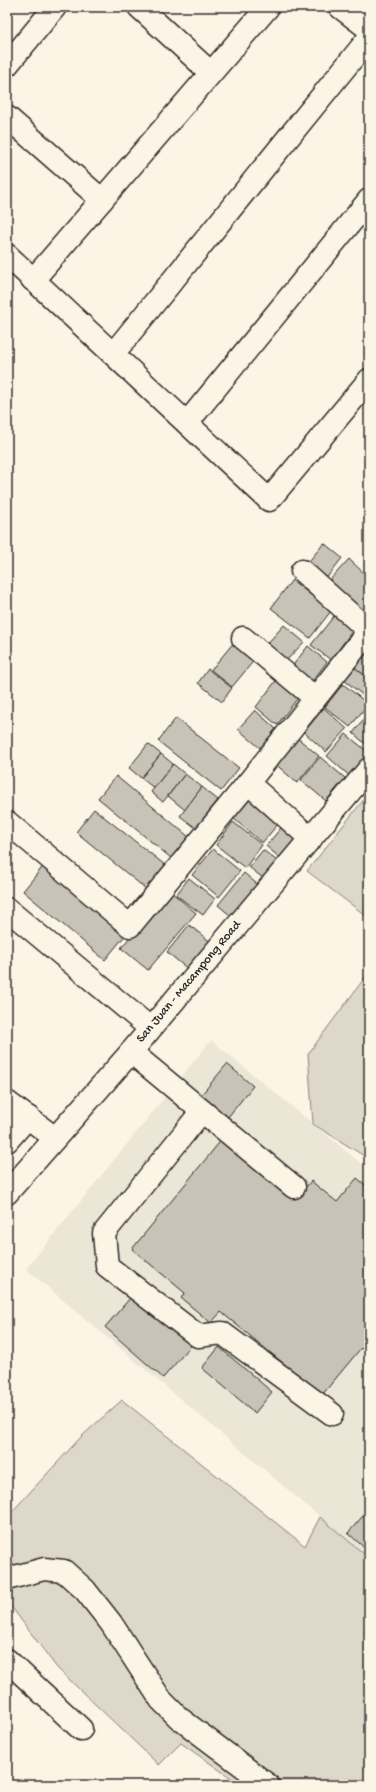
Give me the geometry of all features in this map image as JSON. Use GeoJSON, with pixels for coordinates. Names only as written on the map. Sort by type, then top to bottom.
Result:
{"type":"FeatureCollection","features":[{"type":"Feature","properties":{"kind":"street"},"geometry":{"type":"LineString","coordinates":[[7,65],[55,7]]}},
{"type":"Feature","properties":{"kind":"street"},"geometry":{"type":"LineString","coordinates":[[139,7],[211,73]]}},
{"type":"Feature","properties":{"kind":"street"},"geometry":{"type":"LineString","coordinates":[[34,280],[268,7]]}},
{"type":"Feature","properties":{"kind":"street"},"geometry":{"type":"LineString","coordinates":[[340,7],[369,29]]}},
{"type":"Feature","properties":{"kind":"street"},"geometry":{"type":"LineString","coordinates":[[113,354],[369,38]]}},
{"type":"Feature","properties":{"kind":"street"},"geometry":{"type":"LineString","coordinates":[[7,117],[102,200]]}},
{"type":"Feature","properties":{"kind":"street"},"geometry":{"type":"LineString","coordinates":[[187,423],[369,200]]}},
{"type":"Feature","properties":{"kind":"street"},"geometry":{"type":"LineString","coordinates":[[7,255],[270,500],[369,380]]}},
{"type":"Feature","properties":{"kind":"street"},"geometry":{"type":"LineString","coordinates":[[9,827],[130,926],[248,783],[369,631],[302,571]]}},
{"type":"Feature","properties":{"kind":"street"},"geometry":{"type":"LineString","coordinates":[[243,638],[315,698]]}},
{"type":"Feature","properties":{"kind":"street","name":"San Juan - Macampong Road"},"geometry":{"type":"LineString","coordinates":[[7,1193],[131,1052],[369,769]]}},
{"type":"Feature","properties":{"kind":"street"},"geometry":{"type":"LineString","coordinates":[[248,783],[311,839]]}},
{"type":"Feature","properties":{"kind":"street"},"geometry":{"type":"LineString","coordinates":[[7,909],[150,1028]]}},
{"type":"Feature","properties":{"kind":"street"},"geometry":{"type":"LineString","coordinates":[[131,1052],[294,1187]]}},
{"type":"Feature","properties":{"kind":"street"},"geometry":{"type":"LineString","coordinates":[[7,1102],[55,1138]]}},
{"type":"Feature","properties":{"kind":"street"},"geometry":{"type":"LineString","coordinates":[[202,1112],[104,1233],[107,1266],[198,1336],[222,1333],[332,1414]]}},
{"type":"Feature","properties":{"kind":"street"},"geometry":{"type":"LineString","coordinates":[[7,1141],[28,1117]]}},
{"type":"Feature","properties":{"kind":"street"},"geometry":{"type":"LineString","coordinates":[[7,1579],[44,1569],[64,1571],[85,1590],[111,1623],[161,1700],[179,1718],[268,1785]]}},
{"type":"Feature","properties":{"kind":"street"},"geometry":{"type":"LineString","coordinates":[[7,1660],[82,1729]]}},
{"type":"Feature","properties":{"kind":"shaded area"},"geometry":{"type":"Polygon","coordinates":[[[369,793],[369,918],[307,871],[369,793]]]}},
{"type":"Feature","properties":{"kind":"shaded area"},"geometry":{"type":"Polygon","coordinates":[[[369,972],[369,1159],[313,1124],[308,1054],[369,972]]]}},
{"type":"Feature","properties":{"kind":"shaded area"},"geometry":{"type":"Polygon","coordinates":[[[211,1040],[369,1170],[369,1558],[26,1269],[211,1040]]]}},
{"type":"Feature","properties":{"kind":"shaded area"},"geometry":{"type":"Polygon","coordinates":[[[122,1400],[305,1546],[320,1517],[369,1558],[369,1785],[241,1785],[181,1743],[159,1765],[57,1668],[7,1601],[7,1517],[82,1436],[122,1400]]]}},
{"type":"Feature","properties":{"kind":"building"},"geometry":{"type":"Polygon","coordinates":[[[324,543],[342,558],[325,580],[306,565],[324,543]]]}},
{"type":"Feature","properties":{"kind":"building"},"geometry":{"type":"Polygon","coordinates":[[[349,559],[369,578],[369,610],[364,616],[328,582],[349,559]]]}},
{"type":"Feature","properties":{"kind":"building"},"geometry":{"type":"Polygon","coordinates":[[[292,580],[331,611],[310,638],[271,608],[292,580]]]}},
{"type":"Feature","properties":{"kind":"building"},"geometry":{"type":"Polygon","coordinates":[[[334,616],[353,630],[331,660],[311,645],[334,616]]]}},
{"type":"Feature","properties":{"kind":"building"},"geometry":{"type":"Polygon","coordinates":[[[284,625],[304,642],[285,662],[266,645],[284,625]]]}},
{"type":"Feature","properties":{"kind":"building"},"geometry":{"type":"Polygon","coordinates":[[[235,641],[256,658],[232,687],[211,670],[235,641]]]}},
{"type":"Feature","properties":{"kind":"building"},"geometry":{"type":"Polygon","coordinates":[[[308,646],[327,662],[310,684],[291,668],[308,646]]]}},
{"type":"Feature","properties":{"kind":"building"},"geometry":{"type":"Polygon","coordinates":[[[366,653],[369,655],[369,679],[354,667],[366,653]]]}},
{"type":"Feature","properties":{"kind":"building"},"geometry":{"type":"Polygon","coordinates":[[[354,667],[369,679],[369,700],[344,680],[354,667]]]}},
{"type":"Feature","properties":{"kind":"building"},"geometry":{"type":"Polygon","coordinates":[[[208,669],[232,688],[222,702],[198,683],[208,669]]]}},
{"type":"Feature","properties":{"kind":"building"},"geometry":{"type":"Polygon","coordinates":[[[278,678],[300,695],[277,725],[256,707],[278,678]]]}},
{"type":"Feature","properties":{"kind":"building"},"geometry":{"type":"Polygon","coordinates":[[[343,684],[368,704],[350,727],[325,707],[343,684]]]}},
{"type":"Feature","properties":{"kind":"building"},"geometry":{"type":"Polygon","coordinates":[[[324,708],[347,729],[326,752],[304,732],[324,708]]]}},
{"type":"Feature","properties":{"kind":"building"},"geometry":{"type":"Polygon","coordinates":[[[255,710],[276,729],[260,748],[238,729],[255,710]]]}},
{"type":"Feature","properties":{"kind":"building"},"geometry":{"type":"Polygon","coordinates":[[[369,713],[369,747],[353,733],[369,713]]]}},
{"type":"Feature","properties":{"kind":"building"},"geometry":{"type":"Polygon","coordinates":[[[176,718],[239,768],[221,791],[158,741],[176,718]]]}},
{"type":"Feature","properties":{"kind":"building"},"geometry":{"type":"Polygon","coordinates":[[[346,734],[369,753],[369,760],[353,779],[327,756],[346,734]]]}},
{"type":"Feature","properties":{"kind":"building"},"geometry":{"type":"Polygon","coordinates":[[[294,735],[319,756],[297,783],[272,761],[294,735]]]}},
{"type":"Feature","properties":{"kind":"building"},"geometry":{"type":"Polygon","coordinates":[[[148,744],[161,754],[141,778],[129,768],[148,744]]]}},
{"type":"Feature","properties":{"kind":"building"},"geometry":{"type":"Polygon","coordinates":[[[161,754],[173,764],[154,788],[141,778],[161,754]]]}},
{"type":"Feature","properties":{"kind":"building"},"geometry":{"type":"Polygon","coordinates":[[[320,757],[345,778],[326,801],[301,780],[320,757]]]}},
{"type":"Feature","properties":{"kind":"building"},"geometry":{"type":"Polygon","coordinates":[[[173,764],[185,774],[163,802],[151,792],[173,764]]]}},
{"type":"Feature","properties":{"kind":"building"},"geometry":{"type":"Polygon","coordinates":[[[185,774],[202,787],[185,810],[168,796],[185,774]]]}},
{"type":"Feature","properties":{"kind":"building"},"geometry":{"type":"Polygon","coordinates":[[[116,776],[189,837],[171,858],[98,798],[116,776]]]}},
{"type":"Feature","properties":{"kind":"building"},"geometry":{"type":"Polygon","coordinates":[[[202,787],[218,800],[196,828],[180,816],[202,787]]]}},
{"type":"Feature","properties":{"kind":"building"},"geometry":{"type":"Polygon","coordinates":[[[254,793],[283,818],[262,843],[233,818],[254,793]]]}},
{"type":"Feature","properties":{"kind":"building"},"geometry":{"type":"Polygon","coordinates":[[[94,809],[165,865],[146,889],[76,832],[94,809]]]}},
{"type":"Feature","properties":{"kind":"building"},"geometry":{"type":"Polygon","coordinates":[[[233,822],[262,845],[245,868],[216,845],[233,822]]]}},
{"type":"Feature","properties":{"kind":"building"},"geometry":{"type":"Polygon","coordinates":[[[285,823],[306,840],[286,863],[266,846],[285,823]]]}},
{"type":"Feature","properties":{"kind":"building"},"geometry":{"type":"Polygon","coordinates":[[[213,849],[240,871],[219,897],[192,875],[213,849]]]}},
{"type":"Feature","properties":{"kind":"building"},"geometry":{"type":"Polygon","coordinates":[[[263,850],[282,865],[268,882],[249,867],[263,850]]]}},
{"type":"Feature","properties":{"kind":"building"},"geometry":{"type":"Polygon","coordinates":[[[45,864],[127,933],[105,960],[23,891],[45,864]]]}},
{"type":"Feature","properties":{"kind":"building"},"geometry":{"type":"Polygon","coordinates":[[[244,873],[264,890],[238,922],[218,905],[244,873]]]}},
{"type":"Feature","properties":{"kind":"building"},"geometry":{"type":"Polygon","coordinates":[[[189,878],[215,899],[203,915],[176,895],[189,878]]]}},
{"type":"Feature","properties":{"kind":"building"},"geometry":{"type":"Polygon","coordinates":[[[169,890],[196,913],[148,970],[121,948],[169,890]]]}},
{"type":"Feature","properties":{"kind":"building"},"geometry":{"type":"Polygon","coordinates":[[[189,925],[212,943],[190,971],[167,952],[189,925]]]}},
{"type":"Feature","properties":{"kind":"building"},"geometry":{"type":"Polygon","coordinates":[[[227,1064],[253,1086],[228,1117],[201,1095],[227,1064]]]}},
{"type":"Feature","properties":{"kind":"building"},"geometry":{"type":"Polygon","coordinates":[[[223,1138],[296,1198],[311,1181],[337,1202],[357,1178],[369,1188],[369,1355],[361,1348],[322,1395],[221,1312],[211,1323],[181,1298],[185,1293],[132,1249],[223,1138]]]}},
{"type":"Feature","properties":{"kind":"building"},"geometry":{"type":"Polygon","coordinates":[[[137,1290],[195,1341],[163,1378],[105,1327],[137,1290]]]}},
{"type":"Feature","properties":{"kind":"building"},"geometry":{"type":"Polygon","coordinates":[[[219,1347],[272,1392],[255,1413],[202,1368],[219,1347]]]}},
{"type":"Feature","properties":{"kind":"building"},"geometry":{"type":"Polygon","coordinates":[[[369,1509],[369,1552],[348,1533],[369,1509]]]}}]}
